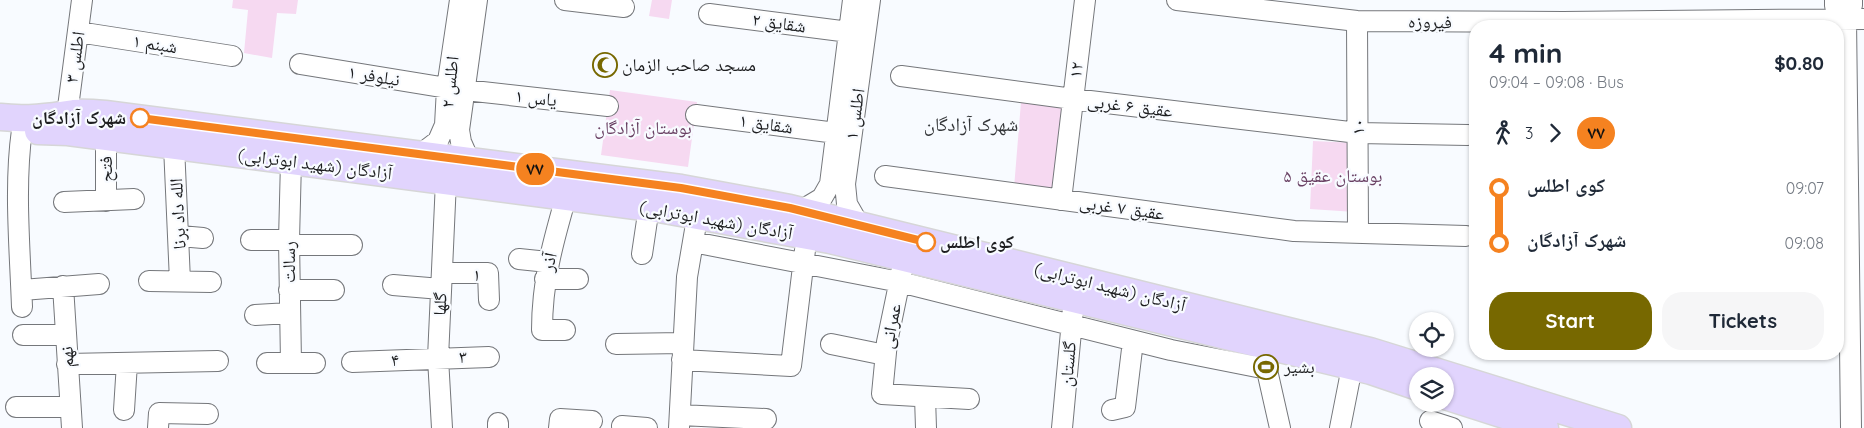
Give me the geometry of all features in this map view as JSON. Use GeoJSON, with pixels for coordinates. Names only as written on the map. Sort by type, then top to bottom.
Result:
{"type":"FeatureCollection","features":[{"type":"Feature","properties":{"kind":"main road","name":"آزادگان (شهید ابوترابی)"},"geometry":{"type":"LineString","coordinates":[[68,123],[73,113],[105,114],[469,160],[657,201],[698,216],[808,236],[902,270],[1073,312],[1264,357],[1352,366],[1409,384]]}},
{"type":"Feature","properties":{"kind":"main road","name":"آزادگان (شهید ابوترابی)"},"geometry":{"type":"LineString","coordinates":[[0,117],[68,123],[106,137],[566,197],[802,210],[1370,351],[1618,428]]}},
{"type":"Feature","properties":{"kind":"main road","name":"آزادگان (شهید ابوترابی)"},"geometry":{"type":"LineString","coordinates":[[11,132],[68,123]]}},
{"type":"Feature","properties":{"kind":"main road"},"geometry":{"type":"LineString","coordinates":[[1454,399],[1545,428]]}},
{"type":"Feature","properties":{"kind":"street","name":"اطلس ۳"},"geometry":{"type":"LineString","coordinates":[[68,123],[82,0]]}},
{"type":"Feature","properties":{"kind":"street","name":"اطلس ۲"},"geometry":{"type":"LineString","coordinates":[[460,0],[456,89],[461,142],[469,160]]}},
{"type":"Feature","properties":{"kind":"street","name":"اطلس ۲"},"geometry":{"type":"LineString","coordinates":[[421,154],[438,141],[445,125],[456,89],[477,0]]}},
{"type":"Feature","properties":{"kind":"street"},"geometry":{"type":"LineString","coordinates":[[565,0],[624,7]]}},
{"type":"Feature","properties":{"kind":"street","name":"اطلس ۱"},"geometry":{"type":"LineString","coordinates":[[802,210],[822,198],[830,184],[854,0]]}},
{"type":"Feature","properties":{"kind":"street","name":"اطلس ۱"},"geometry":{"type":"LineString","coordinates":[[859,225],[847,204],[845,184],[870,0]]}},
{"type":"Feature","properties":{"kind":"street","name":"۱۲"},"geometry":{"type":"LineString","coordinates":[[1061,200],[1084,0]]}},
{"type":"Feature","properties":{"kind":"street","name":"فیروزه"},"geometry":{"type":"LineString","coordinates":[[1177,0],[1357,21],[1469,22]]}},
{"type":"Feature","properties":{"kind":"street"},"geometry":{"type":"LineString","coordinates":[[1835,0],[1835,6],[1855,19]]}},
{"type":"Feature","properties":{"kind":"street"},"geometry":{"type":"LineString","coordinates":[[1844,220],[1855,19],[1852,0]]}},
{"type":"Feature","properties":{"kind":"street","name":"شقایق ۲"},"geometry":{"type":"LineString","coordinates":[[709,14],[849,32]]}},
{"type":"Feature","properties":{"kind":"street","name":"فیروزه"},"geometry":{"type":"LineString","coordinates":[[1801,20],[1855,19]]}},
{"type":"Feature","properties":{"kind":"street","name":"۱۰"},"geometry":{"type":"LineString","coordinates":[[1357,21],[1358,233]]}},
{"type":"Feature","properties":{"kind":"street","name":"شبنم ۱"},"geometry":{"type":"LineString","coordinates":[[78,32],[232,56]]}},
{"type":"Feature","properties":{"kind":"street","name":"نیلوفر ۱"},"geometry":{"type":"LineString","coordinates":[[300,64],[456,89]]}},
{"type":"Feature","properties":{"kind":"street","name":"عقیق ۶ غربی"},"geometry":{"type":"LineString","coordinates":[[901,76],[1073,99],[1358,133],[1468,135]]}},
{"type":"Feature","properties":{"kind":"street","name":"یاس ۱"},"geometry":{"type":"LineString","coordinates":[[456,89],[608,106]]}},
{"type":"Feature","properties":{"kind":"street","name":"شقایق ۱"},"geometry":{"type":"LineString","coordinates":[[696,115],[836,133]]}},
{"type":"Feature","properties":{"kind":"street"},"geometry":{"type":"LineString","coordinates":[[11,132],[19,153],[22,298],[63,286],[99,284]]}},
{"type":"Feature","properties":{"kind":"street","name":"فتح"},"geometry":{"type":"LineString","coordinates":[[106,137],[106,201]]}},
{"type":"Feature","properties":{"kind":"street","name":"الله داد برنا"},"geometry":{"type":"LineString","coordinates":[[174,146],[180,236],[180,281]]}},
{"type":"Feature","properties":{"kind":"street","name":"رسالت"},"geometry":{"type":"LineString","coordinates":[[291,161],[289,242],[291,363]]}},
{"type":"Feature","properties":{"kind":"street","name":"عقیق ۷ غربی"},"geometry":{"type":"LineString","coordinates":[[886,176],[1294,231],[1466,236]]}},
{"type":"Feature","properties":{"kind":"street","name":"گلها"},"geometry":{"type":"LineString","coordinates":[[442,428],[438,358],[446,181]]}},
{"type":"Feature","properties":{"kind":"street","name":"آذر"},"geometry":{"type":"LineString","coordinates":[[565,330],[542,330],[542,308],[547,270],[566,197]]}},
{"type":"Feature","properties":{"kind":"street"},"geometry":{"type":"LineString","coordinates":[[64,202],[134,198]]}},
{"type":"Feature","properties":{"kind":"street"},"geometry":{"type":"LineString","coordinates":[[642,254],[657,201]]}},
{"type":"Feature","properties":{"kind":"street"},"geometry":{"type":"LineString","coordinates":[[698,216],[687,277],[679,422],[766,419]]}},
{"type":"Feature","properties":{"kind":"street"},"geometry":{"type":"LineString","coordinates":[[180,236],[203,238]]}},
{"type":"Feature","properties":{"kind":"street"},"geometry":{"type":"LineString","coordinates":[[616,344],[791,366],[803,262],[808,236]]}},
{"type":"Feature","properties":{"kind":"street"},"geometry":{"type":"LineString","coordinates":[[252,240],[352,245]]}},
{"type":"Feature","properties":{"kind":"street"},"geometry":{"type":"LineString","coordinates":[[693,242],[803,262],[902,270]]}},
{"type":"Feature","properties":{"kind":"street"},"geometry":{"type":"LineString","coordinates":[[1844,245],[1857,339],[1851,428]]}},
{"type":"Feature","properties":{"kind":"street"},"geometry":{"type":"LineString","coordinates":[[519,259],[578,279]]}},
{"type":"Feature","properties":{"kind":"street","name":"عمرانی"},"geometry":{"type":"LineString","coordinates":[[902,270],[886,355],[882,394],[925,397]]}},
{"type":"Feature","properties":{"kind":"street","name":"۱"},"geometry":{"type":"LineString","coordinates":[[441,281],[488,272],[489,300]]}},
{"type":"Feature","properties":{"kind":"street"},"geometry":{"type":"LineString","coordinates":[[149,281],[211,282]]}},
{"type":"Feature","properties":{"kind":"street"},"geometry":{"type":"LineString","coordinates":[[393,285],[441,281]]}},
{"type":"Feature","properties":{"kind":"street","name":"نهم"},"geometry":{"type":"LineString","coordinates":[[63,286],[72,428]]}},
{"type":"Feature","properties":{"kind":"street"},"geometry":{"type":"LineString","coordinates":[[289,290],[334,290]]}},
{"type":"Feature","properties":{"kind":"street"},"geometry":{"type":"LineString","coordinates":[[1073,312],[1133,341],[1171,350],[1264,357],[1280,428]]}},
{"type":"Feature","properties":{"kind":"street","name":"گلستان"},"geometry":{"type":"LineString","coordinates":[[1062,428],[1073,312]]}},
{"type":"Feature","properties":{"kind":"street"},"geometry":{"type":"LineString","coordinates":[[255,315],[290,313]]}},
{"type":"Feature","properties":{"kind":"street"},"geometry":{"type":"LineString","coordinates":[[24,334],[66,335]]}},
{"type":"Feature","properties":{"kind":"street"},"geometry":{"type":"LineString","coordinates":[[1112,410],[1125,407],[1133,341]]}},
{"type":"Feature","properties":{"kind":"street"},"geometry":{"type":"LineString","coordinates":[[831,344],[886,355]]}},
{"type":"Feature","properties":{"kind":"street","name":"۳"},"geometry":{"type":"LineString","coordinates":[[438,358],[489,357]]}},
{"type":"Feature","properties":{"kind":"street","name":"۴"},"geometry":{"type":"LineString","coordinates":[[352,362],[438,358]]}},
{"type":"Feature","properties":{"kind":"street"},"geometry":{"type":"LineString","coordinates":[[67,364],[218,361]]}},
{"type":"Feature","properties":{"kind":"street"},"geometry":{"type":"LineString","coordinates":[[124,410],[126,363]]}},
{"type":"Feature","properties":{"kind":"street"},"geometry":{"type":"LineString","coordinates":[[267,364],[315,363]]}},
{"type":"Feature","properties":{"kind":"street"},"geometry":{"type":"LineString","coordinates":[[1340,428],[1352,366]]}},
{"type":"Feature","properties":{"kind":"street"},"geometry":{"type":"LineString","coordinates":[[926,428],[925,397],[970,399]]}},
{"type":"Feature","properties":{"kind":"street"},"geometry":{"type":"LineString","coordinates":[[16,407],[70,407]]}},
{"type":"Feature","properties":{"kind":"street"},"geometry":{"type":"LineString","coordinates":[[158,428],[159,413],[208,414]]}},
{"type":"Feature","properties":{"kind":"street"},"geometry":{"type":"LineString","coordinates":[[1428,418],[1452,428]]}},
{"type":"Feature","properties":{"kind":"street"},"geometry":{"type":"LineString","coordinates":[[560,428],[560,419],[592,421]]}},
{"type":"Feature","properties":{"kind":"street"},"geometry":{"type":"LineString","coordinates":[[622,428],[622,426],[647,428]]}},
{"type":"Feature","properties":{"kind":"green space"},"geometry":{"type":"Polygon","coordinates":[[[233,0],[298,0],[296,14],[277,13],[272,58],[244,53],[248,10],[232,8],[233,0]]]}},
{"type":"Feature","properties":{"kind":"green space"},"geometry":{"type":"Polygon","coordinates":[[[652,0],[672,0],[669,19],[649,16],[652,0]]]}},
{"type":"Feature","properties":{"kind":"green space","name":"بوستان آزادگان"},"geometry":{"type":"Polygon","coordinates":[[[610,90],[697,102],[688,167],[601,155],[610,90]]]}},
{"type":"Feature","properties":{"kind":"green space"},"geometry":{"type":"Polygon","coordinates":[[[1021,102],[1066,108],[1056,192],[1014,188],[1021,102]]]}},
{"type":"Feature","properties":{"kind":"green space","name":"بوستان عقیق ۵"},"geometry":{"type":"Polygon","coordinates":[[[1313,141],[1356,143],[1355,212],[1310,209],[1313,141]]]}},
{"type":"Feature","properties":{"kind":"bus line","name":"۷۷"},"geometry":{"type":"LineString","coordinates":[[140,118],[681,188],[790,208],[926,242]]}},
{"type":"Feature","properties":{"kind":"place","name":"مسجد صاحب الزمان"},"geometry":{"type":"Point","coordinates":[605,65]}},
{"type":"Feature","properties":{"kind":"place","name":"شهرک آزادگان"},"geometry":{"type":"Point","coordinates":[140,118]}},
{"type":"Feature","properties":{"kind":"place","name":"کوی اطلس"},"geometry":{"type":"Point","coordinates":[926,242]}},
{"type":"Feature","properties":{"kind":"place","name":"بشیر"},"geometry":{"type":"Point","coordinates":[1266,367]}},
{"type":"Feature","properties":{"kind":"district","name":"شهرک آزادگان"},"geometry":{"type":"Point","coordinates":[971,124]}}]}
